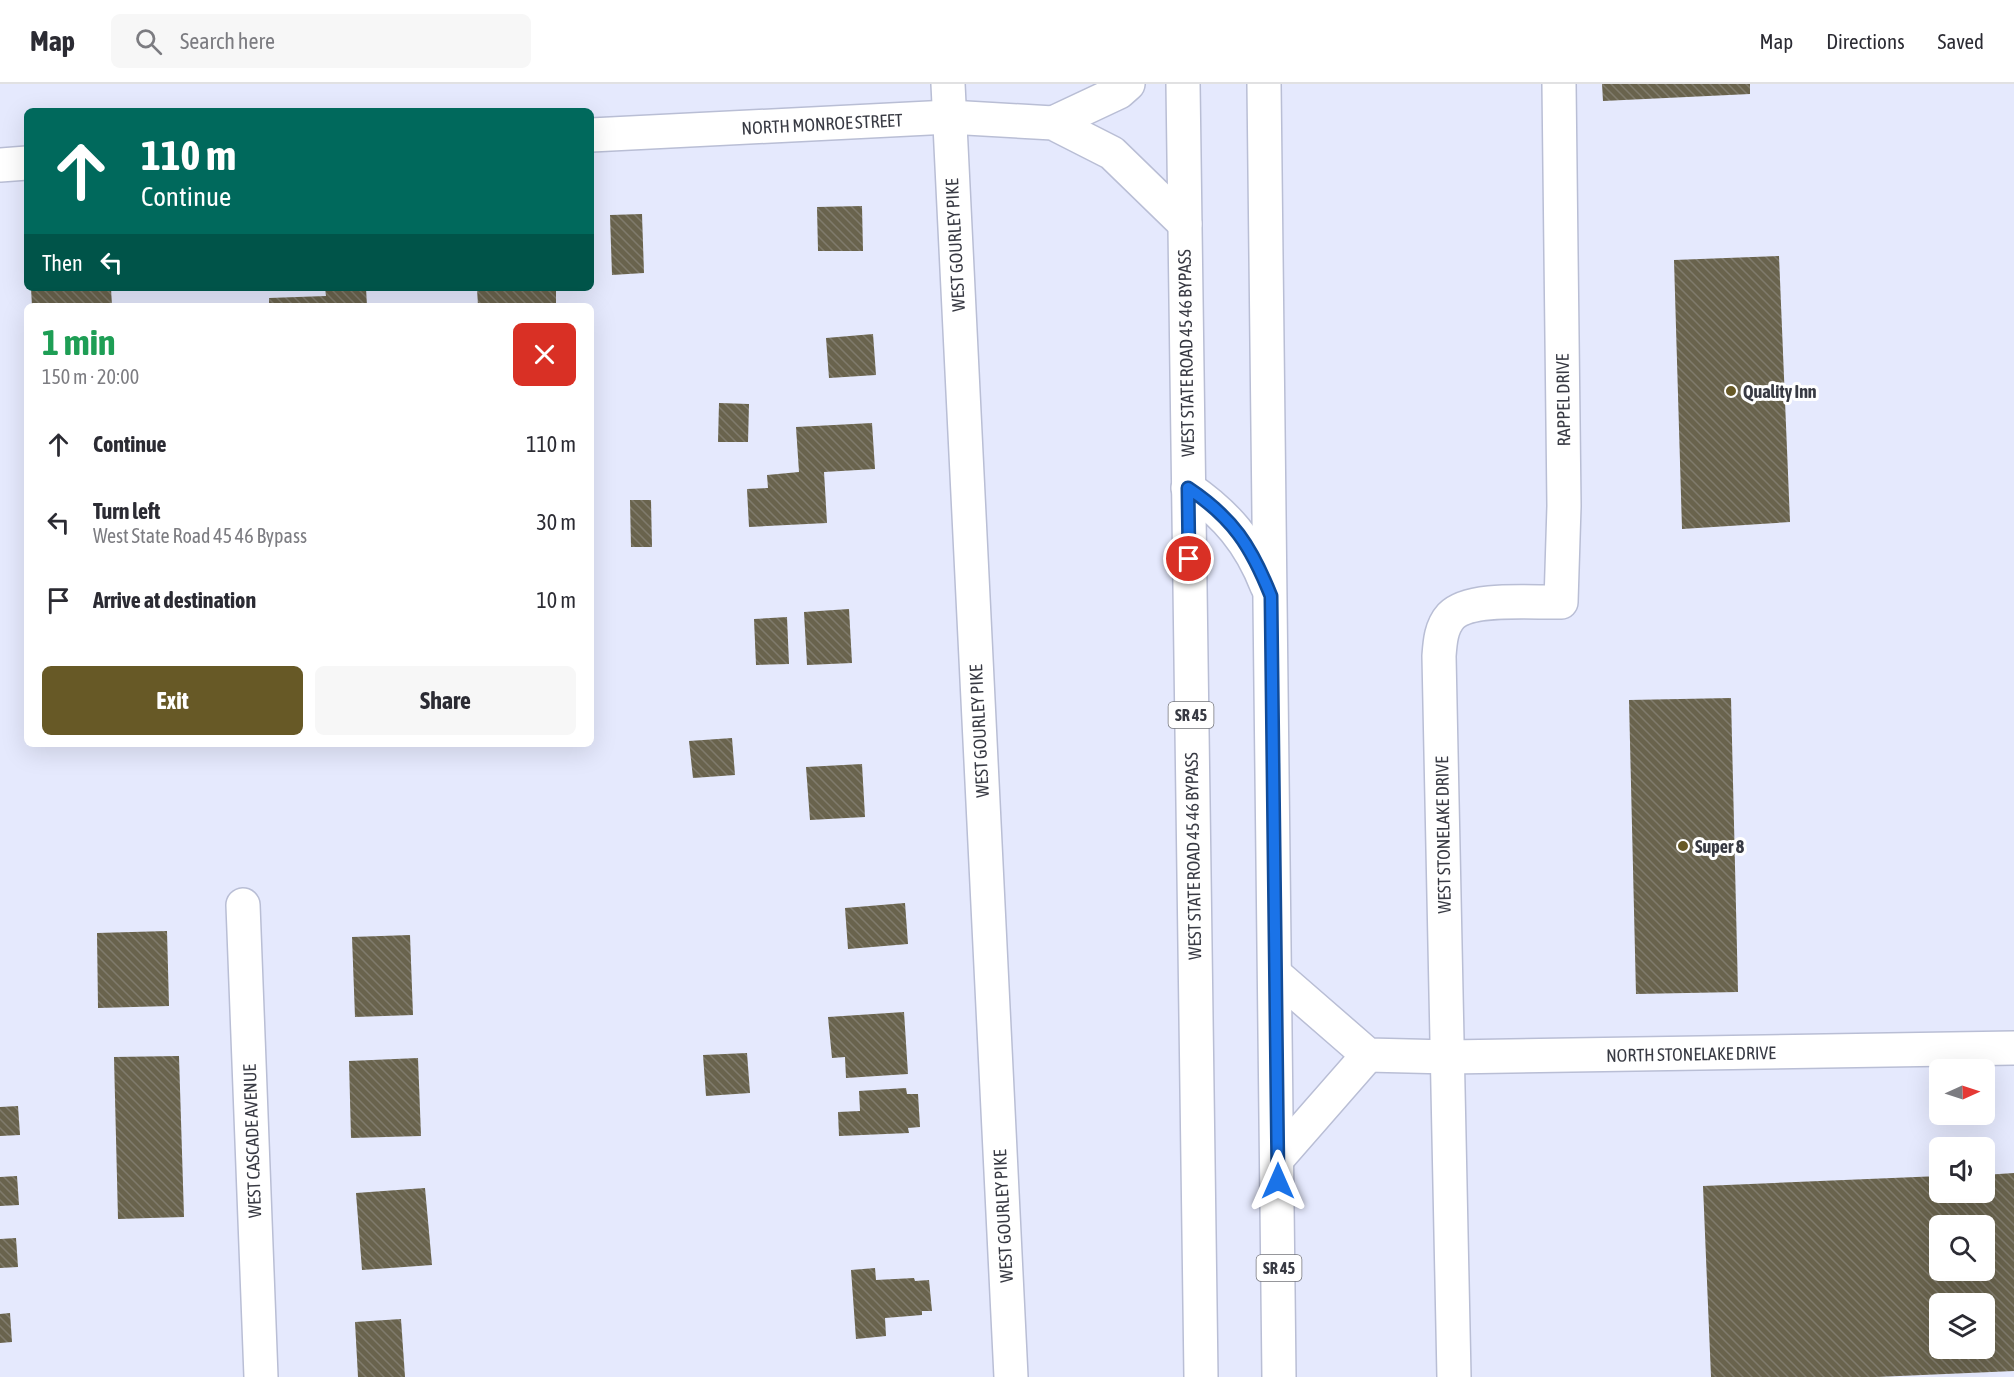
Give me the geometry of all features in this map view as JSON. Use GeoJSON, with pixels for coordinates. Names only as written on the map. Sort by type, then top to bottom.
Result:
{"type":"FeatureCollection","features":[{"type":"Feature","properties":{"kind":"main road","name":"WEST GOURLEY PIKE"},"geometry":{"type":"LineString","coordinates":[[948,84],[1011,1377]]}},
{"type":"Feature","properties":{"kind":"main road","name":"NORTH MONROE STREET"},"geometry":{"type":"LineString","coordinates":[[1053,123],[1119,92],[1128,84]]}},
{"type":"Feature","properties":{"kind":"main road","name":"WEST STATE ROAD 45 46 BYPASS"},"geometry":{"type":"LineString","coordinates":[[1183,84],[1201,1377]]}},
{"type":"Feature","properties":{"kind":"main road","name":"SR 45"},"geometry":{"type":"LineString","coordinates":[[1264,84],[1279,1377]]}},
{"type":"Feature","properties":{"kind":"main road","name":"RAPPEL DRIVE"},"geometry":{"type":"LineString","coordinates":[[1451,616],[1465,607],[1484,603],[1561,602],[1564,506],[1559,84]]}},
{"type":"Feature","properties":{"kind":"main road","name":"NORTH MONROE STREET"},"geometry":{"type":"LineString","coordinates":[[594,135],[949,117],[1053,123],[1112,153],[1185,224]]}},
{"type":"Feature","properties":{"kind":"main road"},"geometry":{"type":"LineString","coordinates":[[0,165],[24,164]]}},
{"type":"Feature","properties":{"kind":"main road"},"geometry":{"type":"LineString","coordinates":[[1188,488],[1216,508],[1236,528],[1254,557],[1271,596]]}},
{"type":"Feature","properties":{"kind":"main road","name":"WEST STONELAKE DRIVE"},"geometry":{"type":"LineString","coordinates":[[1451,616],[1441,635],[1439,656],[1454,1377]]}},
{"type":"Feature","properties":{"kind":"main road","name":"WEST CASCADE AVENUE"},"geometry":{"type":"LineString","coordinates":[[243,905],[261,1377]]}},
{"type":"Feature","properties":{"kind":"main road"},"geometry":{"type":"LineString","coordinates":[[1276,975],[1368,1055],[1278,1158]]}},
{"type":"Feature","properties":{"kind":"main road","name":"NORTH STONELAKE DRIVE"},"geometry":{"type":"LineString","coordinates":[[1368,1055],[1449,1057],[2014,1048]]}},
{"type":"Feature","properties":{"kind":"building"},"geometry":{"type":"Polygon","coordinates":[[[1602,84],[1750,84],[1750,94],[1603,101],[1602,84]]]}},
{"type":"Feature","properties":{"kind":"building"},"geometry":{"type":"Polygon","coordinates":[[[862,206],[863,251],[818,251],[817,207],[862,206]]]}},
{"type":"Feature","properties":{"kind":"building"},"geometry":{"type":"Polygon","coordinates":[[[642,214],[644,273],[612,275],[610,215],[642,214]]]}},
{"type":"Feature","properties":{"kind":"building","name":"Quality Inn"},"geometry":{"type":"Polygon","coordinates":[[[1779,256],[1790,522],[1682,529],[1674,260],[1779,256]]]}},
{"type":"Feature","properties":{"kind":"building"},"geometry":{"type":"Polygon","coordinates":[[[31,291],[111,291],[112,303],[32,303],[31,291]]]}},
{"type":"Feature","properties":{"kind":"building"},"geometry":{"type":"Polygon","coordinates":[[[325,291],[366,291],[367,303],[269,303],[269,298],[326,296],[325,291]]]}},
{"type":"Feature","properties":{"kind":"building"},"geometry":{"type":"Polygon","coordinates":[[[477,291],[556,291],[556,303],[478,303],[477,291]]]}},
{"type":"Feature","properties":{"kind":"building"},"geometry":{"type":"Polygon","coordinates":[[[873,334],[876,375],[829,378],[826,338],[873,334]]]}},
{"type":"Feature","properties":{"kind":"building"},"geometry":{"type":"Polygon","coordinates":[[[719,403],[749,404],[748,442],[718,442],[719,403]]]}},
{"type":"Feature","properties":{"kind":"building"},"geometry":{"type":"Polygon","coordinates":[[[872,423],[875,469],[824,472],[827,523],[749,527],[747,489],[768,488],[767,475],[799,472],[796,427],[872,423]]]}},
{"type":"Feature","properties":{"kind":"building"},"geometry":{"type":"Polygon","coordinates":[[[630,500],[651,500],[652,547],[631,547],[630,500]]]}},
{"type":"Feature","properties":{"kind":"building"},"geometry":{"type":"Polygon","coordinates":[[[849,609],[852,663],[807,665],[804,612],[849,609]]]}},
{"type":"Feature","properties":{"kind":"building"},"geometry":{"type":"Polygon","coordinates":[[[787,617],[789,664],[756,665],[754,619],[787,617]]]}},
{"type":"Feature","properties":{"kind":"building","name":"Super 8"},"geometry":{"type":"Polygon","coordinates":[[[1731,698],[1738,992],[1636,994],[1629,700],[1731,698]]]}},
{"type":"Feature","properties":{"kind":"building"},"geometry":{"type":"Polygon","coordinates":[[[732,738],[735,775],[693,778],[689,741],[732,738]]]}},
{"type":"Feature","properties":{"kind":"building"},"geometry":{"type":"Polygon","coordinates":[[[862,764],[865,817],[810,820],[806,767],[862,764]]]}},
{"type":"Feature","properties":{"kind":"building"},"geometry":{"type":"Polygon","coordinates":[[[905,903],[908,944],[848,949],[845,908],[905,903]]]}},
{"type":"Feature","properties":{"kind":"building"},"geometry":{"type":"Polygon","coordinates":[[[167,931],[169,1006],[98,1008],[97,933],[167,931]]]}},
{"type":"Feature","properties":{"kind":"building"},"geometry":{"type":"Polygon","coordinates":[[[410,935],[413,1015],[355,1017],[352,937],[410,935]]]}},
{"type":"Feature","properties":{"kind":"building"},"geometry":{"type":"Polygon","coordinates":[[[904,1012],[908,1074],[846,1078],[845,1057],[832,1058],[828,1017],[904,1012]]]}},
{"type":"Feature","properties":{"kind":"building"},"geometry":{"type":"Polygon","coordinates":[[[747,1053],[750,1093],[706,1096],[703,1055],[747,1053]]]}},
{"type":"Feature","properties":{"kind":"building"},"geometry":{"type":"Polygon","coordinates":[[[179,1056],[184,1217],[118,1219],[114,1057],[179,1056]]]}},
{"type":"Feature","properties":{"kind":"building"},"geometry":{"type":"Polygon","coordinates":[[[418,1058],[421,1136],[351,1138],[349,1061],[418,1058]]]}},
{"type":"Feature","properties":{"kind":"building"},"geometry":{"type":"Polygon","coordinates":[[[906,1088],[907,1094],[918,1094],[920,1127],[908,1128],[909,1133],[839,1136],[838,1112],[860,1111],[859,1091],[906,1088]]]}},
{"type":"Feature","properties":{"kind":"building"},"geometry":{"type":"Polygon","coordinates":[[[18,1106],[20,1135],[0,1136],[0,1107],[18,1106]]]}},
{"type":"Feature","properties":{"kind":"building"},"geometry":{"type":"Polygon","coordinates":[[[2014,1173],[2014,1371],[1877,1377],[1711,1377],[1703,1186],[1929,1176],[1929,1203],[1995,1203],[1995,1174],[2014,1173]]]}},
{"type":"Feature","properties":{"kind":"building"},"geometry":{"type":"Polygon","coordinates":[[[17,1176],[19,1205],[0,1206],[0,1177],[17,1176]]]}},
{"type":"Feature","properties":{"kind":"building"},"geometry":{"type":"Polygon","coordinates":[[[425,1188],[432,1265],[362,1270],[356,1193],[425,1188]]]}},
{"type":"Feature","properties":{"kind":"building"},"geometry":{"type":"Polygon","coordinates":[[[16,1238],[18,1267],[0,1268],[0,1239],[16,1238]]]}},
{"type":"Feature","properties":{"kind":"building"},"geometry":{"type":"Polygon","coordinates":[[[875,1268],[876,1280],[914,1278],[915,1281],[929,1280],[932,1311],[922,1311],[922,1315],[885,1318],[886,1336],[856,1339],[851,1270],[875,1268]]]}},
{"type":"Feature","properties":{"kind":"building"},"geometry":{"type":"Polygon","coordinates":[[[10,1313],[12,1342],[0,1343],[0,1314],[10,1313]]]}},
{"type":"Feature","properties":{"kind":"building"},"geometry":{"type":"Polygon","coordinates":[[[401,1319],[405,1377],[358,1377],[355,1322],[401,1319]]]}},
{"type":"Feature","properties":{"kind":"place","name":"Quality Inn"},"geometry":{"type":"Point","coordinates":[1731,391]}},
{"type":"Feature","properties":{"kind":"place","name":"Super 8"},"geometry":{"type":"Point","coordinates":[1683,846]}},
{"type":"Feature","properties":{"kind":"route"},"geometry":{"type":"LineString","coordinates":[[1189,559],[1188,488],[1216,508],[1236,528],[1254,557],[1271,596],[1278,1181]]}}]}
